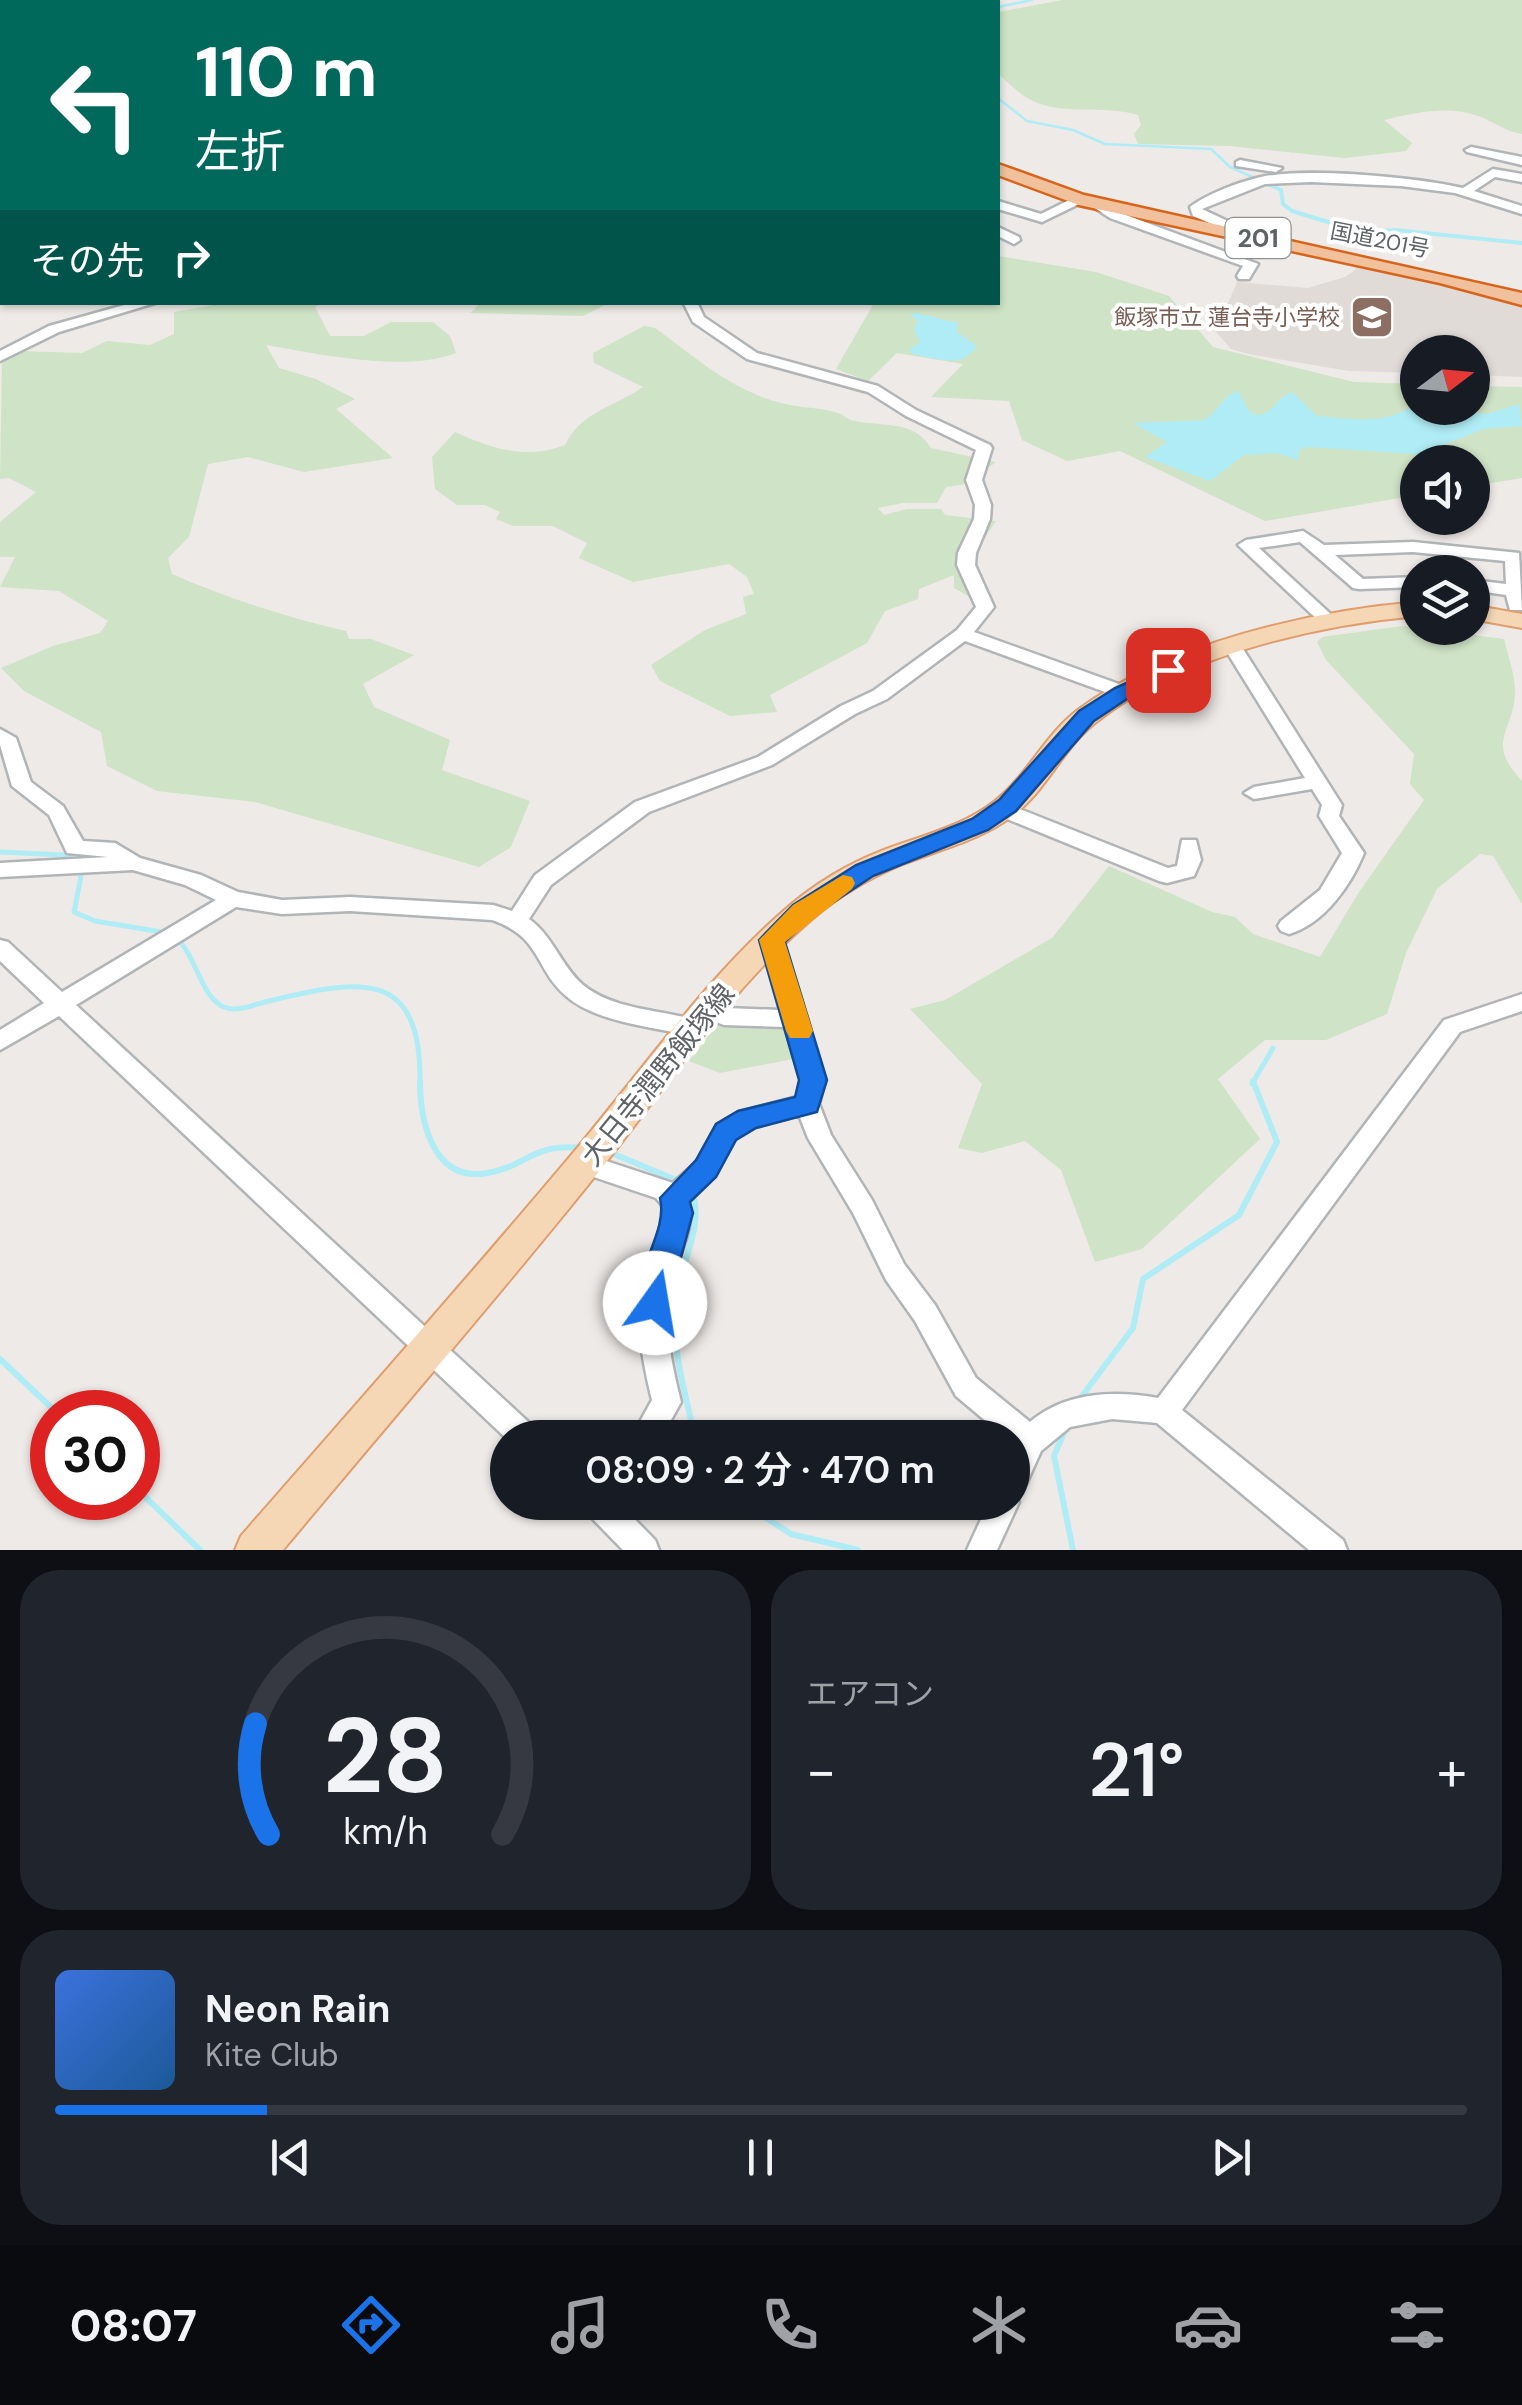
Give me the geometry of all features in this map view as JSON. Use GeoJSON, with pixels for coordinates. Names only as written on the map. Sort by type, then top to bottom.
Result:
{"type":"FeatureCollection","features":[{"type":"Feature","properties":{"kind":"highway","name":"国道201号"},"geometry":{"type":"LineString","coordinates":[[1000,170],[1088,201],[1522,299]]}},
{"type":"Feature","properties":{"kind":"main road"},"geometry":{"type":"LineString","coordinates":[[1490,609],[1519,603]]}},
{"type":"Feature","properties":{"kind":"main road","name":"大日寺潤野飯塚線"},"geometry":{"type":"LineString","coordinates":[[256,1550],[585,1164],[700,1018],[771,940],[816,901],[864,870],[980,825],[1002,809],[1086,716],[1123,692],[1168,670],[1328,619],[1400,610]]}},
{"type":"Feature","properties":{"kind":"street"},"geometry":{"type":"LineString","coordinates":[[790,0],[832,0]]}},
{"type":"Feature","properties":{"kind":"street"},"geometry":{"type":"LineString","coordinates":[[1471,150],[1522,162]]}},
{"type":"Feature","properties":{"kind":"street"},"geometry":{"type":"LineString","coordinates":[[1486,156],[1470,164],[1522,178]]}},
{"type":"Feature","properties":{"kind":"street"},"geometry":{"type":"LineString","coordinates":[[1240,164],[1321,179]]}},
{"type":"Feature","properties":{"kind":"street"},"geometry":{"type":"LineString","coordinates":[[1247,236],[1197,213],[1196,207],[1262,180],[1276,168]]}},
{"type":"Feature","properties":{"kind":"street"},"geometry":{"type":"LineString","coordinates":[[1466,192],[1494,173]]}},
{"type":"Feature","properties":{"kind":"street"},"geometry":{"type":"LineString","coordinates":[[1262,180],[1401,182],[1466,192],[1522,210]]}},
{"type":"Feature","properties":{"kind":"street"},"geometry":{"type":"LineString","coordinates":[[1000,206],[1042,218],[1088,201],[1114,215],[1251,264],[1244,276]]}},
{"type":"Feature","properties":{"kind":"street"},"geometry":{"type":"LineString","coordinates":[[1000,213],[1012,210]]}},
{"type":"Feature","properties":{"kind":"street"},"geometry":{"type":"LineString","coordinates":[[1000,232],[1014,240]]}},
{"type":"Feature","properties":{"kind":"street"},"geometry":{"type":"LineString","coordinates":[[0,357],[22,337],[96,305]]}},
{"type":"Feature","properties":{"kind":"street"},"geometry":{"type":"LineString","coordinates":[[0,340],[141,305]]}},
{"type":"Feature","properties":{"kind":"street"},"geometry":{"type":"LineString","coordinates":[[517,922],[543,880],[642,807],[764,761],[880,695],[964,634],[982,615],[984,607],[966,566],[982,519],[983,505],[974,480],[984,448],[911,413],[873,389],[752,356],[698,319],[691,305]]}},
{"type":"Feature","properties":{"kind":"street"},"geometry":{"type":"LineString","coordinates":[[1328,619],[1246,546],[1303,536],[1358,584],[1400,583]]}},
{"type":"Feature","properties":{"kind":"street"},"geometry":{"type":"LineString","coordinates":[[1320,550],[1413,547],[1517,553],[1519,603],[1490,592]]}},
{"type":"Feature","properties":{"kind":"street"},"geometry":{"type":"LineString","coordinates":[[964,634],[1123,692]]}},
{"type":"Feature","properties":{"kind":"street"},"geometry":{"type":"LineString","coordinates":[[1234,650],[1332,805],[1329,816],[1353,853],[1346,873],[1323,901],[1289,926]]}},
{"type":"Feature","properties":{"kind":"street"},"geometry":{"type":"LineString","coordinates":[[0,735],[10,742],[22,786],[42,794],[70,827],[74,848],[108,848],[133,863],[193,880],[233,900],[282,907],[350,904],[493,912],[535,934],[570,988],[593,1004],[700,1018],[796,1019]]}},
{"type":"Feature","properties":{"kind":"street"},"geometry":{"type":"LineString","coordinates":[[1254,793],[1318,782]]}},
{"type":"Feature","properties":{"kind":"street"},"geometry":{"type":"LineString","coordinates":[[1002,809],[1166,876],[1186,871],[1190,860],[1188,845]]}},
{"type":"Feature","properties":{"kind":"street"},"geometry":{"type":"LineString","coordinates":[[0,870],[133,863]]}},
{"type":"Feature","properties":{"kind":"street"},"geometry":{"type":"LineString","coordinates":[[0,1042],[233,900]]}},
{"type":"Feature","properties":{"kind":"street"},"geometry":{"type":"LineString","coordinates":[[771,940],[813,1080],[807,1104],[820,1138],[863,1207],[895,1272],[925,1313],[966,1387],[1032,1441]]}},
{"type":"Feature","properties":{"kind":"street"},"geometry":{"type":"LineString","coordinates":[[0,948],[506,1420]]}},
{"type":"Feature","properties":{"kind":"street"},"geometry":{"type":"LineString","coordinates":[[1164,1412],[1452,1026],[1522,1002]]}},
{"type":"Feature","properties":{"kind":"street"},"geometry":{"type":"LineString","coordinates":[[674,1198],[697,1177],[726,1132],[748,1119],[807,1104]]}},
{"type":"Feature","properties":{"kind":"street"},"geometry":{"type":"LineString","coordinates":[[585,1164],[665,1191],[674,1198],[678,1213],[658,1277],[655,1303],[655,1358],[667,1402],[656,1420]]}},
{"type":"Feature","properties":{"kind":"street"},"geometry":{"type":"LineString","coordinates":[[1030,1445],[1049,1426],[1092,1407],[1116,1404],[1164,1412],[1332,1550]]}},
{"type":"Feature","properties":{"kind":"street"},"geometry":{"type":"LineString","coordinates":[[615,1520],[644,1550]]}},
{"type":"Feature","properties":{"kind":"street"},"geometry":{"type":"LineString","coordinates":[[982,1550],[996,1520]]}},
{"type":"Feature","properties":{"kind":"shaded area","name":"飯塚市立 蓮台寺小学校"},"geometry":{"type":"Polygon","coordinates":[[[1356,264],[1522,303],[1522,377],[1490,376],[1490,335],[1400,335],[1400,372],[1349,371],[1248,354],[1231,349],[1216,332],[1237,282],[1308,288],[1355,270],[1356,264]]]}},
{"type":"Feature","properties":{"kind":"green space"},"geometry":{"type":"Polygon","coordinates":[[[1062,0],[1522,0],[1522,134],[1478,116],[1443,111],[1384,120],[1412,143],[1406,151],[1345,158],[1230,146],[1138,144],[1134,134],[1141,125],[1138,115],[1055,108],[1025,97],[1000,76],[1000,12],[1062,0]]]}},
{"type":"Feature","properties":{"kind":"green space"},"geometry":{"type":"Polygon","coordinates":[[[1000,256],[1096,272],[1169,296],[1213,347],[1354,382],[1400,383],[1400,425],[1490,425],[1490,386],[1522,387],[1522,478],[1490,483],[1490,445],[1400,445],[1400,498],[1265,521],[1120,451],[1067,461],[1022,440],[1009,401],[931,397],[963,364],[897,353],[868,381],[836,369],[873,305],[1000,305],[1000,256]]]}},
{"type":"Feature","properties":{"kind":"green space"},"geometry":{"type":"Polygon","coordinates":[[[214,305],[318,305],[315,307],[330,336],[364,336],[391,322],[433,322],[450,336],[456,353],[413,361],[362,360],[266,345],[279,368],[316,379],[355,399],[336,409],[393,458],[304,472],[248,457],[208,464],[189,537],[168,558],[172,574],[192,583],[280,614],[346,631],[349,639],[371,639],[414,655],[363,684],[374,707],[450,740],[442,770],[530,801],[511,847],[479,867],[255,802],[157,791],[107,766],[101,732],[24,691],[1,668],[53,646],[100,633],[108,621],[59,591],[0,587],[15,557],[0,557],[0,522],[36,492],[9,478],[0,479],[2,363],[20,351],[82,353],[107,341],[150,345],[174,334],[174,312],[214,305]]]}},
{"type":"Feature","properties":{"kind":"green space"},"geometry":{"type":"Polygon","coordinates":[[[479,305],[605,305],[583,316],[470,313],[479,305]]]}},
{"type":"Feature","properties":{"kind":"green space"},"geometry":{"type":"Polygon","coordinates":[[[644,326],[655,328],[714,372],[763,397],[835,412],[855,421],[898,426],[916,433],[931,448],[996,462],[967,484],[946,487],[937,503],[878,508],[884,515],[907,509],[941,509],[945,515],[996,521],[976,559],[978,576],[990,597],[973,599],[954,588],[954,575],[919,589],[918,599],[885,611],[867,643],[770,695],[777,712],[730,716],[660,681],[651,665],[705,630],[746,614],[743,597],[754,594],[747,577],[729,564],[633,582],[579,558],[587,543],[553,526],[513,526],[496,519],[500,512],[485,505],[457,505],[435,489],[432,457],[455,432],[523,452],[565,445],[589,417],[643,387],[594,363],[593,353],[644,326]]]}},
{"type":"Feature","properties":{"kind":"green space"},"geometry":{"type":"Polygon","coordinates":[[[1400,626],[1400,645],[1490,645],[1490,637],[1504,639],[1515,694],[1503,746],[1505,756],[1522,781],[1522,904],[1493,856],[1480,854],[1437,889],[1406,953],[1387,1014],[1326,1040],[1265,1040],[1218,1079],[1260,1139],[1142,1249],[1095,1262],[1061,1170],[1025,1141],[982,1153],[958,1148],[982,1084],[910,1009],[945,1000],[1052,938],[1109,866],[1212,912],[1235,917],[1253,934],[1320,957],[1359,892],[1424,800],[1410,784],[1414,754],[1326,660],[1317,642],[1322,637],[1400,626]]]}},
{"type":"Feature","properties":{"kind":"green space"},"geometry":{"type":"Polygon","coordinates":[[[721,1020],[788,1023],[803,1057],[720,1073],[689,1061],[721,1020]]]}},
{"type":"Feature","properties":{"kind":"water"},"geometry":{"type":"Polygon","coordinates":[[[910,314],[958,323],[957,332],[977,346],[956,360],[912,354],[909,349],[920,343],[914,329],[918,321],[910,314]]]}},
{"type":"Feature","properties":{"kind":"water"},"geometry":{"type":"Polygon","coordinates":[[[1238,391],[1249,411],[1256,415],[1267,412],[1292,392],[1317,416],[1382,418],[1400,412],[1400,425],[1490,425],[1490,413],[1519,404],[1522,426],[1484,429],[1443,445],[1400,445],[1400,453],[1307,447],[1299,450],[1298,460],[1276,453],[1244,455],[1210,481],[1145,457],[1167,442],[1133,423],[1204,420],[1238,391]]]}},
{"type":"Feature","properties":{"kind":"waterway"},"geometry":{"type":"LineString","coordinates":[[1000,7],[1032,0]]}},
{"type":"Feature","properties":{"kind":"waterway"},"geometry":{"type":"LineString","coordinates":[[1000,100],[1027,121],[1073,130],[1105,144],[1211,149],[1230,167],[1257,179]]}},
{"type":"Feature","properties":{"kind":"waterway"},"geometry":{"type":"LineString","coordinates":[[1267,183],[1273,186]]}},
{"type":"Feature","properties":{"kind":"waterway"},"geometry":{"type":"LineString","coordinates":[[1268,184],[1281,190],[1283,204],[1292,211],[1361,232],[1395,230],[1522,243]]}},
{"type":"Feature","properties":{"kind":"waterway"},"geometry":{"type":"LineString","coordinates":[[0,852],[85,856],[74,912],[95,921],[168,933]]}},
{"type":"Feature","properties":{"kind":"waterway"},"geometry":{"type":"LineString","coordinates":[[177,939],[209,994],[229,1009],[331,988],[379,990],[397,1001],[410,1019],[418,1046],[420,1084]]}},
{"type":"Feature","properties":{"kind":"waterway"},"geometry":{"type":"LineString","coordinates":[[1253,1082],[1273,1048]]}},
{"type":"Feature","properties":{"kind":"waterway"},"geometry":{"type":"LineString","coordinates":[[420,1081],[423,1114],[433,1146],[454,1168],[469,1174],[487,1173],[540,1152],[583,1148]]}},
{"type":"Feature","properties":{"kind":"waterway"},"geometry":{"type":"LineString","coordinates":[[1079,1400],[1133,1328],[1143,1279],[1239,1215],[1277,1142],[1253,1082]]}},
{"type":"Feature","properties":{"kind":"waterway"},"geometry":{"type":"LineString","coordinates":[[609,1152],[681,1182]]}},
{"type":"Feature","properties":{"kind":"waterway"},"geometry":{"type":"LineString","coordinates":[[691,1420],[680,1373],[675,1307],[693,1236],[693,1193]]}},
{"type":"Feature","properties":{"kind":"waterway"},"geometry":{"type":"LineString","coordinates":[[0,1359],[33,1390]]}},
{"type":"Feature","properties":{"kind":"waterway"},"geometry":{"type":"LineString","coordinates":[[1066,1428],[1054,1456],[1073,1550]]}},
{"type":"Feature","properties":{"kind":"waterway"},"geometry":{"type":"LineString","coordinates":[[160,1511],[200,1550]]}},
{"type":"Feature","properties":{"kind":"waterway"},"geometry":{"type":"LineString","coordinates":[[769,1520],[791,1534],[858,1550]]}},
{"type":"Feature","properties":{"kind":"slow traffic"},"geometry":{"type":"LineString","coordinates":[[800,1031],[771,940],[802,911],[843,883]]}},
{"type":"Feature","properties":{"kind":"place","name":"飯塚市立 蓮台寺小学校"},"geometry":{"type":"Point","coordinates":[1372,317]}},
{"type":"Feature","properties":{"kind":"route"},"geometry":{"type":"LineString","coordinates":[[655,1303],[658,1277],[678,1213],[674,1198],[706,1168],[726,1132],[748,1119],[807,1104],[813,1080],[771,940],[802,911],[864,870],[980,825],[1008,805],[1086,716],[1168,670]]}}]}
